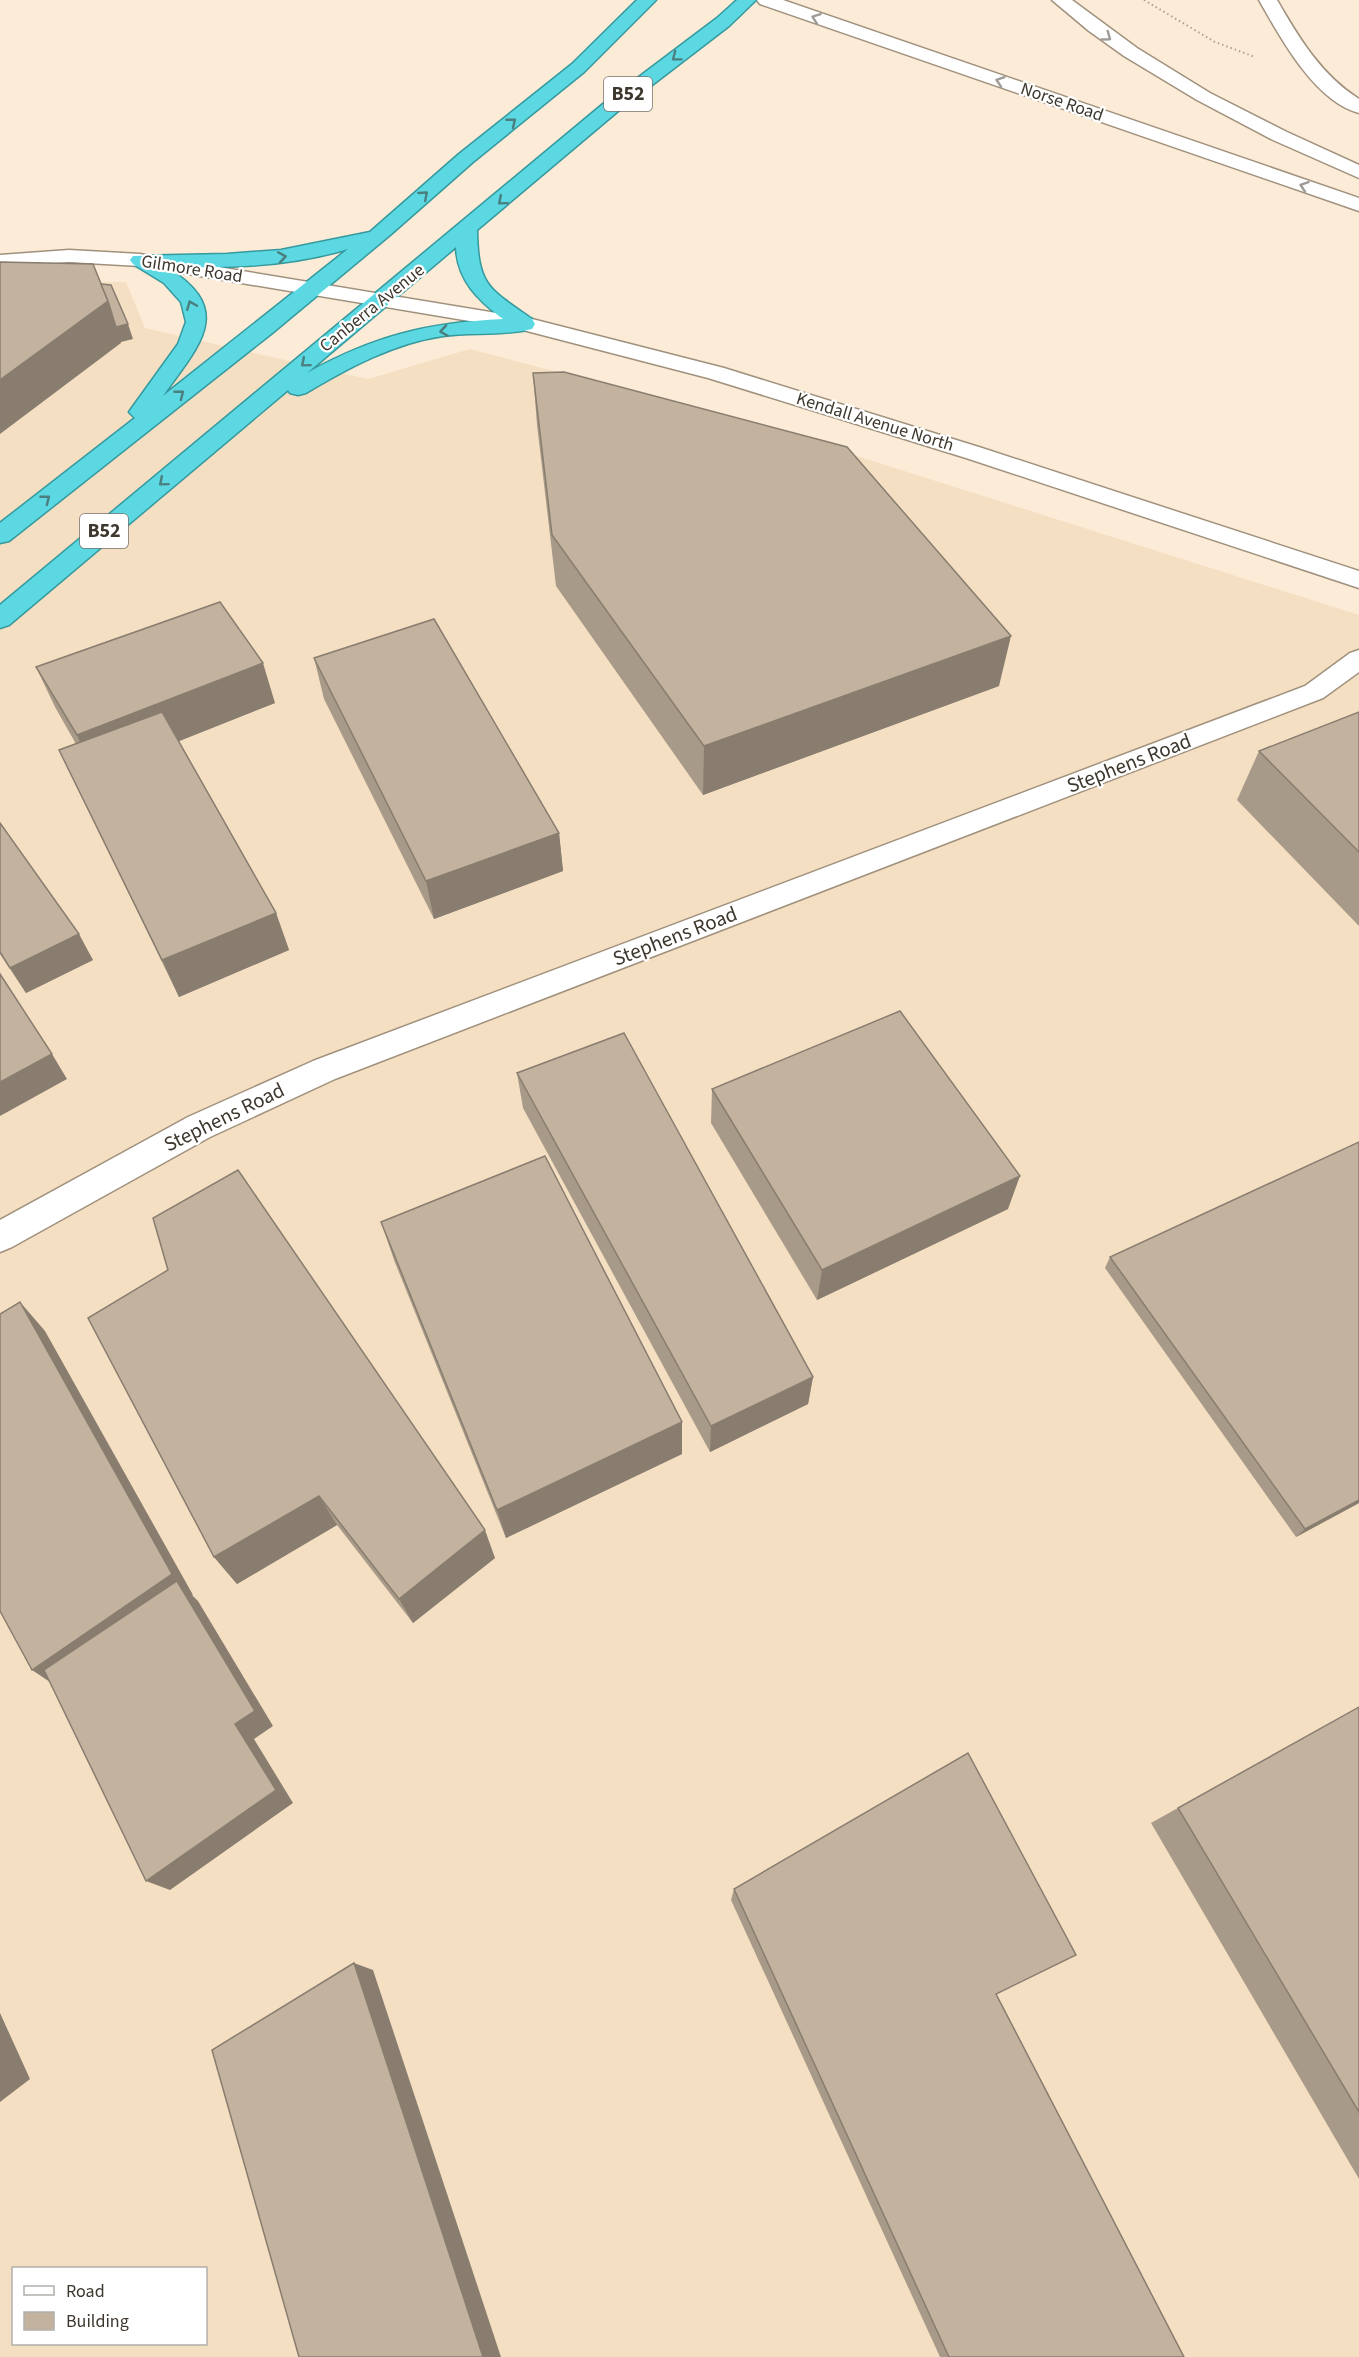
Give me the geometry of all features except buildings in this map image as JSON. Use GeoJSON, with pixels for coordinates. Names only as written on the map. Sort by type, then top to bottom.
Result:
{"type":"FeatureCollection","features":[{"type":"Feature","properties":{"kind":"highway","name":"Canberra Avenue"},"geometry":{"type":"LineString","coordinates":[[0,619],[610,108],[723,22],[747,0]]}},
{"type":"Feature","properties":{"kind":"highway","name":"B52"},"geometry":{"type":"LineString","coordinates":[[0,535],[383,231],[466,158],[578,68],[645,2]]}},
{"type":"Feature","properties":{"kind":"highway"},"geometry":{"type":"LineString","coordinates":[[467,230],[468,265],[474,279],[491,299],[524,324]]}},
{"type":"Feature","properties":{"kind":"highway"},"geometry":{"type":"LineString","coordinates":[[140,260],[229,262],[266,260],[337,247],[383,231]]}},
{"type":"Feature","properties":{"kind":"highway"},"geometry":{"type":"LineString","coordinates":[[118,443],[189,344],[196,322],[191,300],[171,279],[140,260]]}},
{"type":"Feature","properties":{"kind":"highway"},"geometry":{"type":"LineString","coordinates":[[208,444],[316,378],[384,345],[418,334],[524,324]]}},
{"type":"Feature","properties":{"kind":"street","name":"Norse Road"},"geometry":{"type":"LineString","coordinates":[[766,0],[1359,205]]}},
{"type":"Feature","properties":{"kind":"street"},"geometry":{"type":"LineString","coordinates":[[1061,0],[1108,38],[1176,82],[1256,125],[1359,172]]}},
{"type":"Feature","properties":{"kind":"street"},"geometry":{"type":"LineString","coordinates":[[1268,0],[1305,61],[1327,84],[1359,107]]}},
{"type":"Feature","properties":{"kind":"street","name":"Gilmore Road"},"geometry":{"type":"LineString","coordinates":[[0,261],[69,256],[140,260],[310,289],[382,298]]}},
{"type":"Feature","properties":{"kind":"street","name":"Kendall Avenue North"},"geometry":{"type":"LineString","coordinates":[[382,298],[524,324],[705,370],[974,453],[1359,580]]}},
{"type":"Feature","properties":{"kind":"street","name":"Stephens Road"},"geometry":{"type":"LineString","coordinates":[[0,1237],[199,1127],[324,1070],[1314,692],[1359,659]]}},
{"type":"Feature","properties":{"kind":"path"},"geometry":{"type":"LineString","coordinates":[[1144,0],[1215,42],[1327,84]]}},
{"type":"Feature","properties":{"kind":"shaded area"},"geometry":{"type":"Polygon","coordinates":[[[0,282],[126,282],[145,328],[368,379],[470,349],[759,425],[1359,615],[1359,2357],[0,2357],[0,282]]]}}]}
